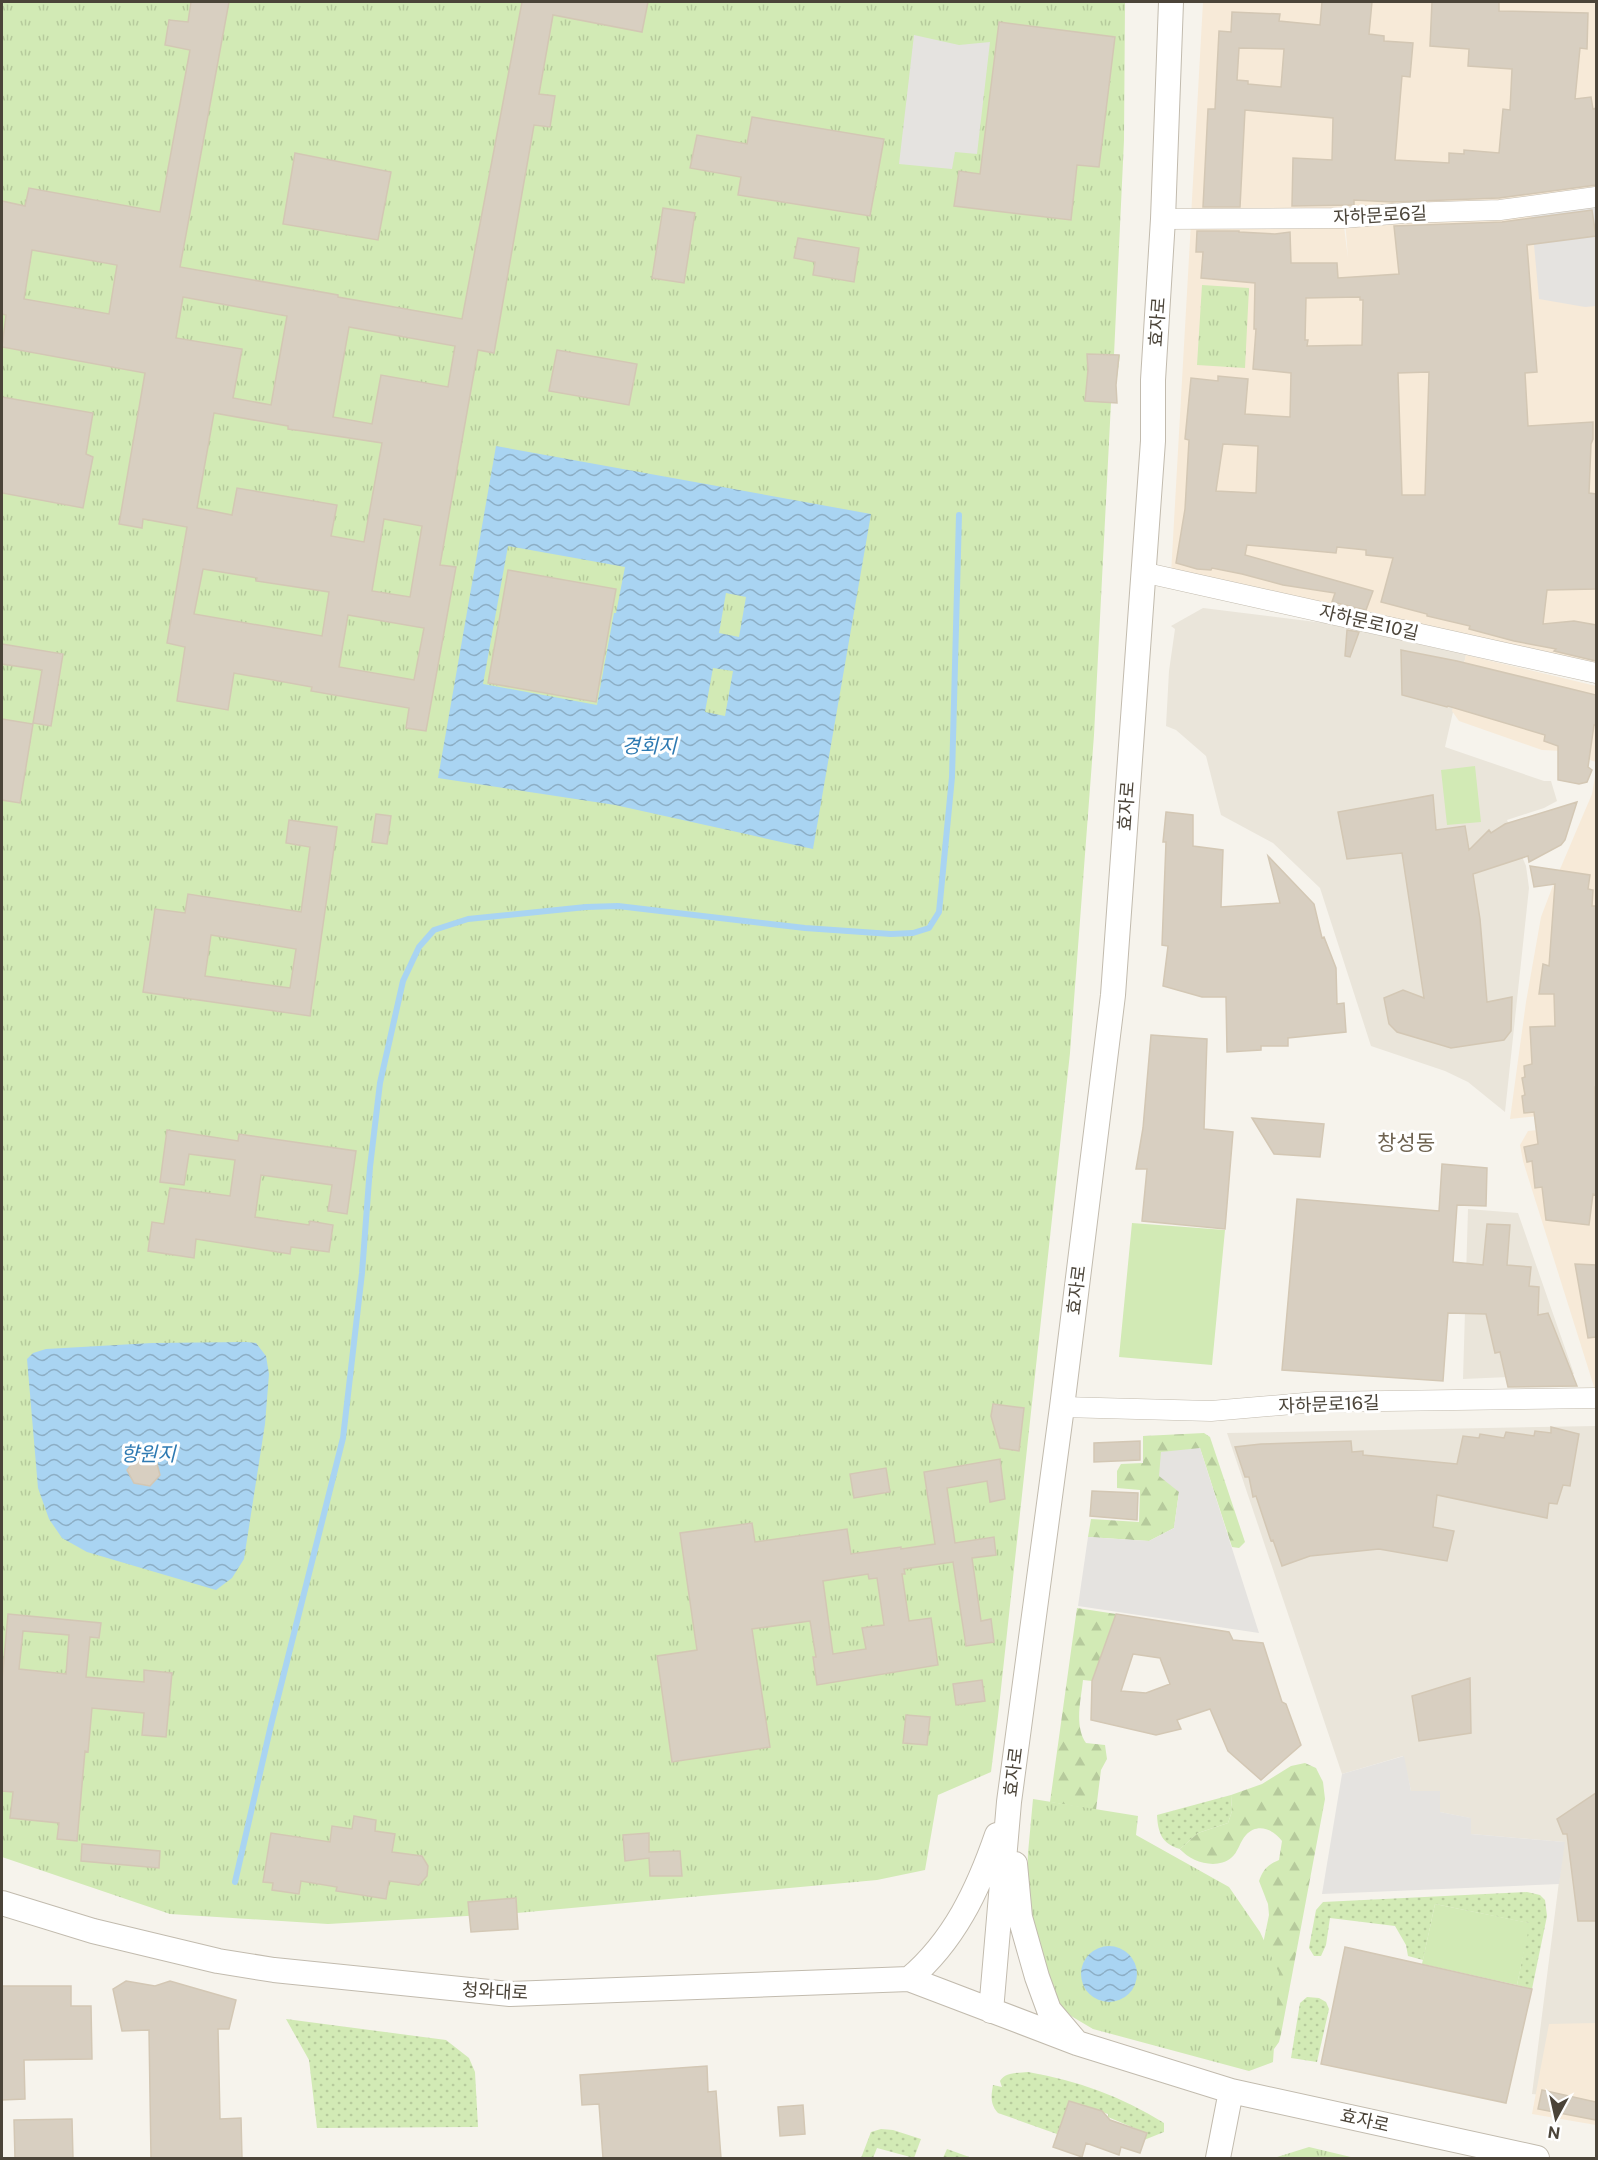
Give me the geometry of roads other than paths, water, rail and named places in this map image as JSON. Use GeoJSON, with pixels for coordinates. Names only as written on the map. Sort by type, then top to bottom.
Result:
{"type":"FeatureCollection","features":[{"type":"Feature","properties":{"kind":"street","name":"효자로"},"geometry":{"type":"LineString","coordinates":[[1171,2],[1163,219],[1153,380],[1153,441],[1113,995],[1062,1407],[1009,1802],[991,2011],[1077,2043],[1231,2091],[1537,2158]]}},
{"type":"Feature","properties":{"kind":"street","name":"자하문로6길"},"geometry":{"type":"LineString","coordinates":[[1163,219],[1343,218],[1404,213],[1500,210],[1596,197]]}},
{"type":"Feature","properties":{"kind":"street","name":"자하문로10길"},"geometry":{"type":"LineString","coordinates":[[1142,572],[1596,673]]}},
{"type":"Feature","properties":{"kind":"street","name":"자하문로16길"},"geometry":{"type":"LineString","coordinates":[[1062,1407],[1212,1411],[1316,1402],[1596,1398]]}},
{"type":"Feature","properties":{"kind":"street"},"geometry":{"type":"LineString","coordinates":[[909,1979],[929,1962],[958,1923],[984,1872],[1009,1802]]}},
{"type":"Feature","properties":{"kind":"street"},"geometry":{"type":"LineString","coordinates":[[1009,1802],[1020,1917],[1027,1947],[1049,2010],[1077,2043]]}},
{"type":"Feature","properties":{"kind":"street","name":"청와대로"},"geometry":{"type":"LineString","coordinates":[[2,1903],[93,1931],[218,1961],[274,1970],[510,1994],[909,1979],[991,2011]]}},
{"type":"Feature","properties":{"kind":"street"},"geometry":{"type":"LineString","coordinates":[[1218,2158],[1231,2091]]}},
{"type":"Feature","properties":{"kind":"water","name":"경회지"},"geometry":{"type":"Polygon","coordinates":[[[496,446],[871,514],[813,849],[615,805],[438,778],[496,446]],[[508,546],[483,684],[597,705],[625,567],[508,546]],[[726,593],[719,633],[739,637],[746,597],[726,593]],[[713,668],[705,712],[725,716],[733,671],[713,668]]]}},
{"type":"Feature","properties":{"kind":"water","name":"향원지"},"geometry":{"type":"Polygon","coordinates":[[[152,1343],[256,1343],[266,1356],[269,1374],[265,1424],[244,1559],[232,1578],[216,1590],[87,1552],[62,1538],[49,1519],[38,1488],[27,1359],[33,1353],[46,1349],[152,1343]]]}},
{"type":"Feature","properties":{"kind":"water"},"geometry":{"type":"Polygon","coordinates":[[[1109,1946],[1120,1948],[1129,1954],[1135,1963],[1137,1974],[1135,1985],[1129,1994],[1120,2000],[1109,2002],[1098,2000],[1089,1994],[1083,1985],[1081,1974],[1083,1963],[1089,1954],[1098,1948],[1109,1946]]]}},
{"type":"Feature","properties":{"kind":"waterway"},"geometry":{"type":"LineString","coordinates":[[235,1882],[271,1725],[343,1438],[380,1083],[403,981],[419,947],[434,930],[468,919],[586,907],[618,906],[805,928],[891,934],[913,933],[929,928],[939,912],[952,777],[959,515]]}},
{"type":"Feature","properties":{"kind":"district","name":"창성동"},"geometry":{"type":"Point","coordinates":[1406,1142]}}]}
